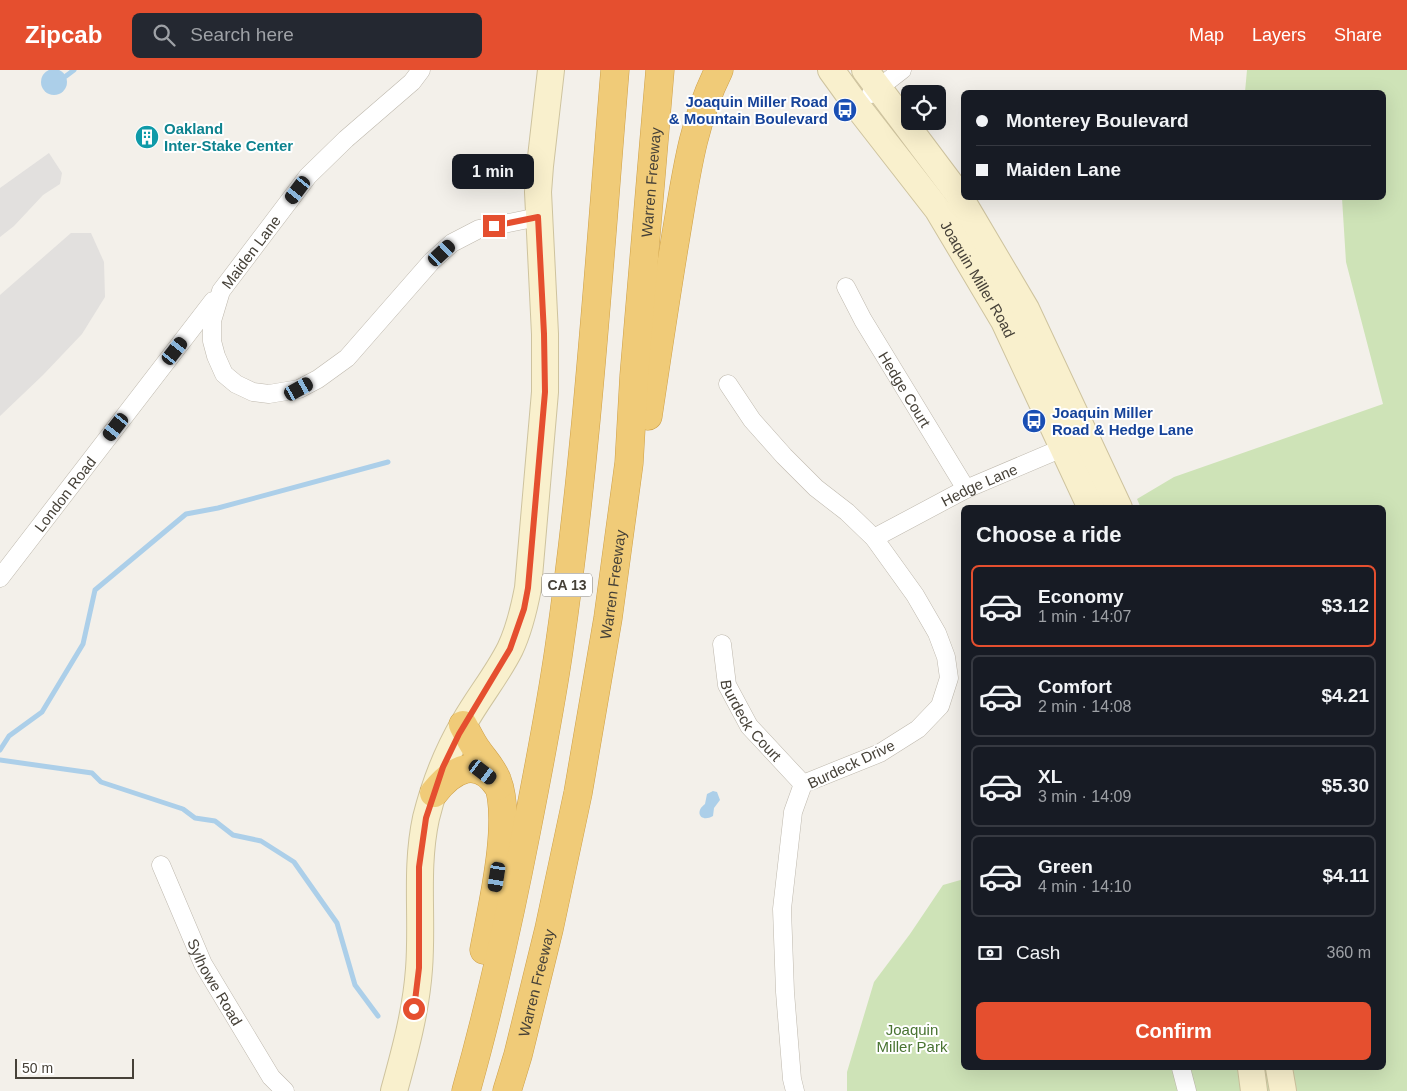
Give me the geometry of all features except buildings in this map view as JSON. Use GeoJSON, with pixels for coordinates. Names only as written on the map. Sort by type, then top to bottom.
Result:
{"type":"FeatureCollection","features":[{"type":"Feature","properties":{"kind":"highway","name":"CA 13"},"geometry":{"type":"LineString","coordinates":[[466,1091],[480,1041],[511,910],[536,784],[559,650],[591,371],[615,70]]}},
{"type":"Feature","properties":{"kind":"highway","name":"Warren Freeway"},"geometry":{"type":"LineString","coordinates":[[507,1091],[518,1055],[549,929],[578,793],[608,618],[628,463],[660,70]]}},
{"type":"Feature","properties":{"kind":"highway"},"geometry":{"type":"LineString","coordinates":[[628,463],[646,427],[693,140],[699,118],[718,74]]}},
{"type":"Feature","properties":{"kind":"highway"},"geometry":{"type":"LineString","coordinates":[[456,1091],[497,877],[503,825],[502,792],[497,778],[463,725]]}},
{"type":"Feature","properties":{"kind":"highway"},"geometry":{"type":"LineString","coordinates":[[434,793],[452,774],[473,768],[494,780],[502,792]]}},
{"type":"Feature","properties":{"kind":"main road"},"geometry":{"type":"LineString","coordinates":[[394,1091],[412,1023],[416,995],[419,968],[419,867],[426,818],[443,767],[463,725],[510,649],[524,609],[528,588],[545,392],[538,192],[551,70]]}},
{"type":"Feature","properties":{"kind":"main road","name":"Joaquin Miller Road"},"geometry":{"type":"LineString","coordinates":[[831,70],[938,210],[1004,321],[1090,505]]}},
{"type":"Feature","properties":{"kind":"main road","name":"Joaquin Miller Road"},"geometry":{"type":"LineString","coordinates":[[872,79],[961,199]]}},
{"type":"Feature","properties":{"kind":"main road","name":"Joaquin Miller Road"},"geometry":{"type":"LineString","coordinates":[[962,200],[1026,310],[1119,505]]}},
{"type":"Feature","properties":{"kind":"main road"},"geometry":{"type":"LineString","coordinates":[[1251,1070],[1254,1091]]}},
{"type":"Feature","properties":{"kind":"main road"},"geometry":{"type":"LineString","coordinates":[[1279,1070],[1283,1091]]}},
{"type":"Feature","properties":{"kind":"street","name":"Maiden Lane"},"geometry":{"type":"LineString","coordinates":[[421,70],[412,82],[346,139],[308,176],[221,291],[212,321],[212,341],[224,374],[236,384],[253,392],[269,394],[299,389],[347,358],[432,262],[452,243],[479,230],[538,217]]}},
{"type":"Feature","properties":{"kind":"street"},"geometry":{"type":"LineString","coordinates":[[857,106],[872,79],[902,70]]}},
{"type":"Feature","properties":{"kind":"street","name":"Hedge Court"},"geometry":{"type":"LineString","coordinates":[[846,287],[863,320],[966,490]]}},
{"type":"Feature","properties":{"kind":"street","name":"London Road"},"geometry":{"type":"LineString","coordinates":[[0,578],[221,291]]}},
{"type":"Feature","properties":{"kind":"street","name":"Burdeck Drive"},"geometry":{"type":"LineString","coordinates":[[728,384],[752,420],[784,456],[816,488],[847,512],[874,538],[915,595],[937,633],[946,658],[949,678],[940,706],[918,729],[880,753],[803,784],[793,812],[782,909],[785,992],[792,1079],[795,1091]]}},
{"type":"Feature","properties":{"kind":"street","name":"Hedge Lane"},"geometry":{"type":"LineString","coordinates":[[874,538],[966,490],[1087,437]]}},
{"type":"Feature","properties":{"kind":"street","name":"Burdeck Court"},"geometry":{"type":"LineString","coordinates":[[722,644],[727,686],[749,726],[803,784]]}},
{"type":"Feature","properties":{"kind":"street","name":"Sylhowe Road"},"geometry":{"type":"LineString","coordinates":[[161,865],[202,964],[271,1076],[284,1091]]}},
{"type":"Feature","properties":{"kind":"street"},"geometry":{"type":"LineString","coordinates":[[1182,1070],[1187,1091]]}},
{"type":"Feature","properties":{"kind":"green space","name":"Joaquin Miller Park"},"geometry":{"type":"Polygon","coordinates":[[[1247,70],[1407,70],[1407,1091],[847,1091],[847,1072],[874,982],[910,934],[943,885],[961,880],[961,1070],[1386,1070],[1386,505],[1140,505],[1137,499],[1174,477],[1383,404],[1346,262],[1342,200],[1386,200],[1386,90],[1245,90],[1247,70]]]}},
{"type":"Feature","properties":{"kind":"shaded area"},"geometry":{"type":"Polygon","coordinates":[[[49,153],[62,173],[60,184],[43,195],[14,226],[0,237],[0,188],[49,153]]]}},
{"type":"Feature","properties":{"kind":"shaded area"},"geometry":{"type":"Polygon","coordinates":[[[71,233],[91,233],[104,262],[105,297],[82,334],[0,416],[0,295],[71,233]]]}},
{"type":"Feature","properties":{"kind":"water"},"geometry":{"type":"Polygon","coordinates":[[[54,69],[63,73],[67,82],[63,91],[54,95],[45,91],[41,82],[45,73],[54,69]]]}},
{"type":"Feature","properties":{"kind":"water"},"geometry":{"type":"Polygon","coordinates":[[[713,791],[717,792],[720,800],[714,808],[713,816],[709,818],[702,817],[700,816],[700,810],[705,804],[707,794],[713,791]]]}},
{"type":"Feature","properties":{"kind":"waterway"},"geometry":{"type":"LineString","coordinates":[[66,76],[74,70]]}},
{"type":"Feature","properties":{"kind":"waterway"},"geometry":{"type":"LineString","coordinates":[[0,750],[9,736],[42,712],[83,644],[95,590],[186,514],[218,508],[388,462]]}},
{"type":"Feature","properties":{"kind":"waterway"},"geometry":{"type":"LineString","coordinates":[[0,760],[92,773],[101,782],[183,809],[195,818],[215,821],[233,835],[261,841],[294,862],[337,923],[355,985],[378,1016]]}},
{"type":"Feature","properties":{"kind":"place","name":"Joaquin Miller Road & Mountain Boulevard"},"geometry":{"type":"Point","coordinates":[845,110]}},
{"type":"Feature","properties":{"kind":"place","name":"Oakland Inter-Stake Center"},"geometry":{"type":"Point","coordinates":[147,137]}},
{"type":"Feature","properties":{"kind":"place","name":"Joaquin Miller Road & Hedge Lane"},"geometry":{"type":"Point","coordinates":[1034,421]}},
{"type":"Feature","properties":{"kind":"route"},"geometry":{"type":"LineString","coordinates":[[414,1009],[419,968],[419,867],[426,818],[443,767],[463,725],[510,649],[524,609],[531,564],[545,392],[538,217],[494,226]]}}]}
